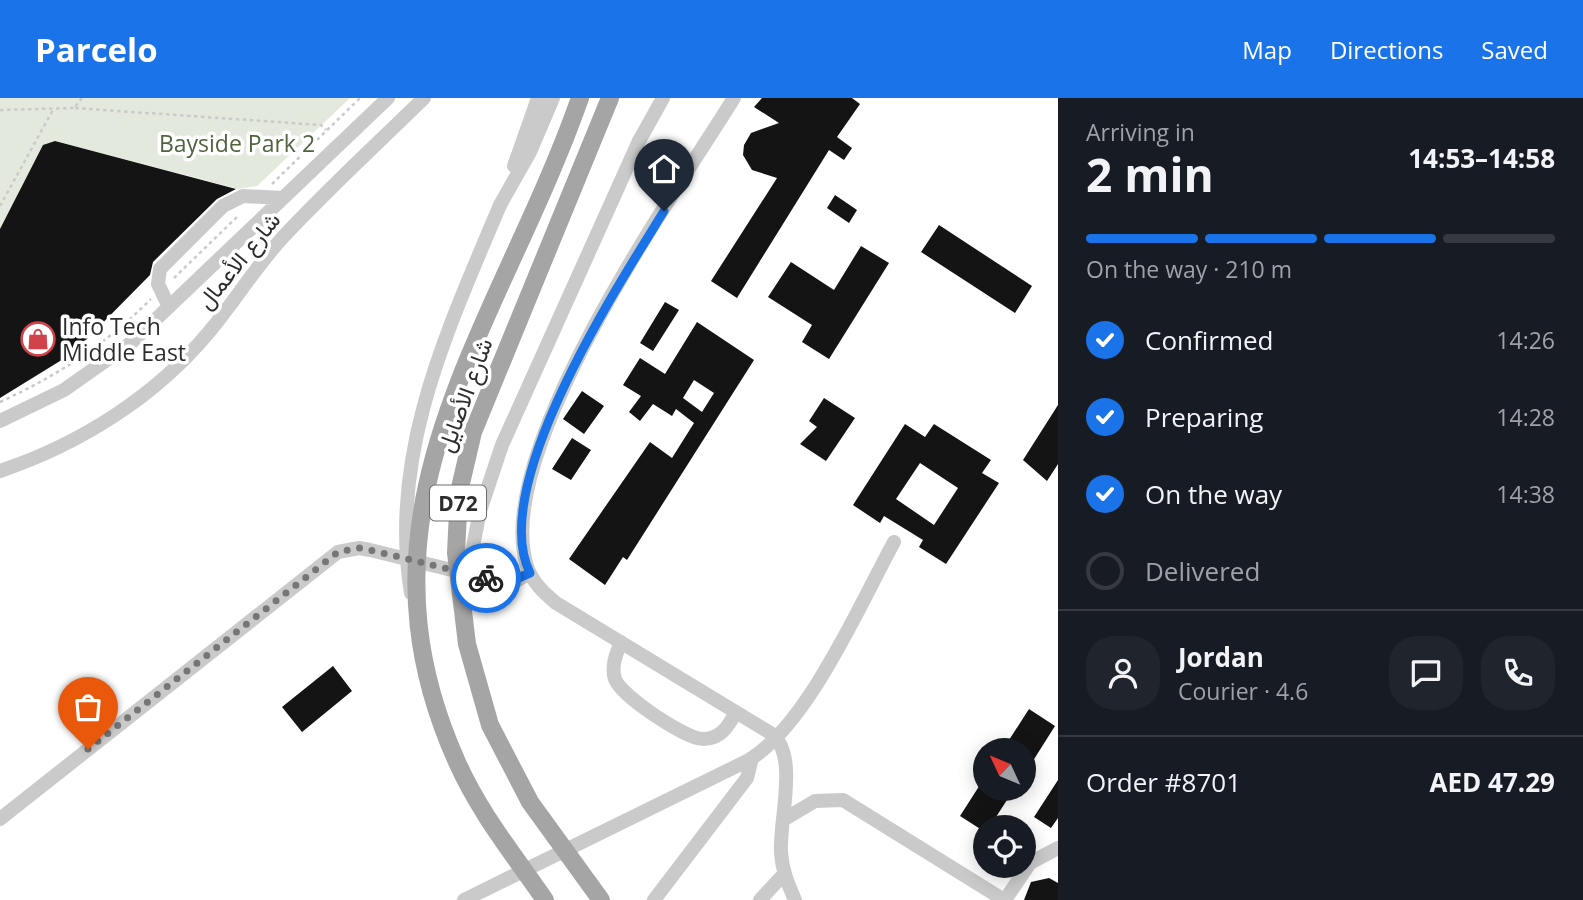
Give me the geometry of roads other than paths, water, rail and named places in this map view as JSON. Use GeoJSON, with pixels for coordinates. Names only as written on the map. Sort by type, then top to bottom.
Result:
{"type":"FeatureCollection","features":[{"type":"Feature","properties":{"kind":"main road","name":"شارع الأصايل"},"geometry":{"type":"LineString","coordinates":[[545,900],[495,828],[458,763],[432,695],[417,623],[421,524],[442,426],[580,98]]}},
{"type":"Feature","properties":{"kind":"main road","name":"شارع الأصايل"},"geometry":{"type":"LineString","coordinates":[[601,900],[530,802],[502,752],[475,680],[461,614],[456,522],[472,432],[610,98]]}},
{"type":"Feature","properties":{"kind":"street","name":"شارع الأعمال"},"geometry":{"type":"LineString","coordinates":[[0,421],[39,404],[87,376],[132,342],[388,98]]}},
{"type":"Feature","properties":{"kind":"street","name":"شارع الأعمال"},"geometry":{"type":"LineString","coordinates":[[0,471],[68,443],[119,412],[157,384],[208,333],[284,236],[424,98]]}},
{"type":"Feature","properties":{"kind":"street"},"geometry":{"type":"LineString","coordinates":[[500,205],[530,152],[553,98]]}},
{"type":"Feature","properties":{"kind":"street"},"geometry":{"type":"LineString","coordinates":[[639,141],[653,98]]}},
{"type":"Feature","properties":{"kind":"street"},"geometry":{"type":"LineString","coordinates":[[461,614],[475,534],[502,445],[639,141],[663,98]]}},
{"type":"Feature","properties":{"kind":"street"},"geometry":{"type":"LineString","coordinates":[[734,98],[608,302],[554,410],[525,500],[523,535],[530,573],[544,593],[556,603],[777,738],[786,756],[784,874],[795,900]]}},
{"type":"Feature","properties":{"kind":"street"},"geometry":{"type":"LineString","coordinates":[[417,623],[405,544],[407,490],[416,434],[435,362],[500,205],[538,100]]}},
{"type":"Feature","properties":{"kind":"street"},"geometry":{"type":"LineString","coordinates":[[169,307],[158,284],[160,269],[223,206],[243,196],[283,198]]}},
{"type":"Feature","properties":{"kind":"street"},"geometry":{"type":"LineString","coordinates":[[464,900],[752,758],[777,738],[832,657],[894,542]]}},
{"type":"Feature","properties":{"kind":"street"},"geometry":{"type":"LineString","coordinates":[[0,819],[338,552],[359,548],[370,550],[501,582],[516,581],[530,573]]}},
{"type":"Feature","properties":{"kind":"street"},"geometry":{"type":"LineString","coordinates":[[621,642],[613,670],[621,690],[687,734],[704,739],[713,738],[727,727],[736,712]]}},
{"type":"Feature","properties":{"kind":"street"},"geometry":{"type":"LineString","coordinates":[[654,900],[747,778],[752,758]]}},
{"type":"Feature","properties":{"kind":"street"},"geometry":{"type":"LineString","coordinates":[[783,820],[815,801],[843,800],[1004,900],[1030,863],[1058,848]]}},
{"type":"Feature","properties":{"kind":"street"},"geometry":{"type":"LineString","coordinates":[[760,900],[784,874]]}},
{"type":"Feature","properties":{"kind":"place","name":"Info Tech Middle East"},"geometry":{"type":"Point","coordinates":[38,339]}},
{"type":"Feature","properties":{"kind":"park label","name":"Bayside Park 2"},"geometry":{"type":"Point","coordinates":[237,143]}}]}
